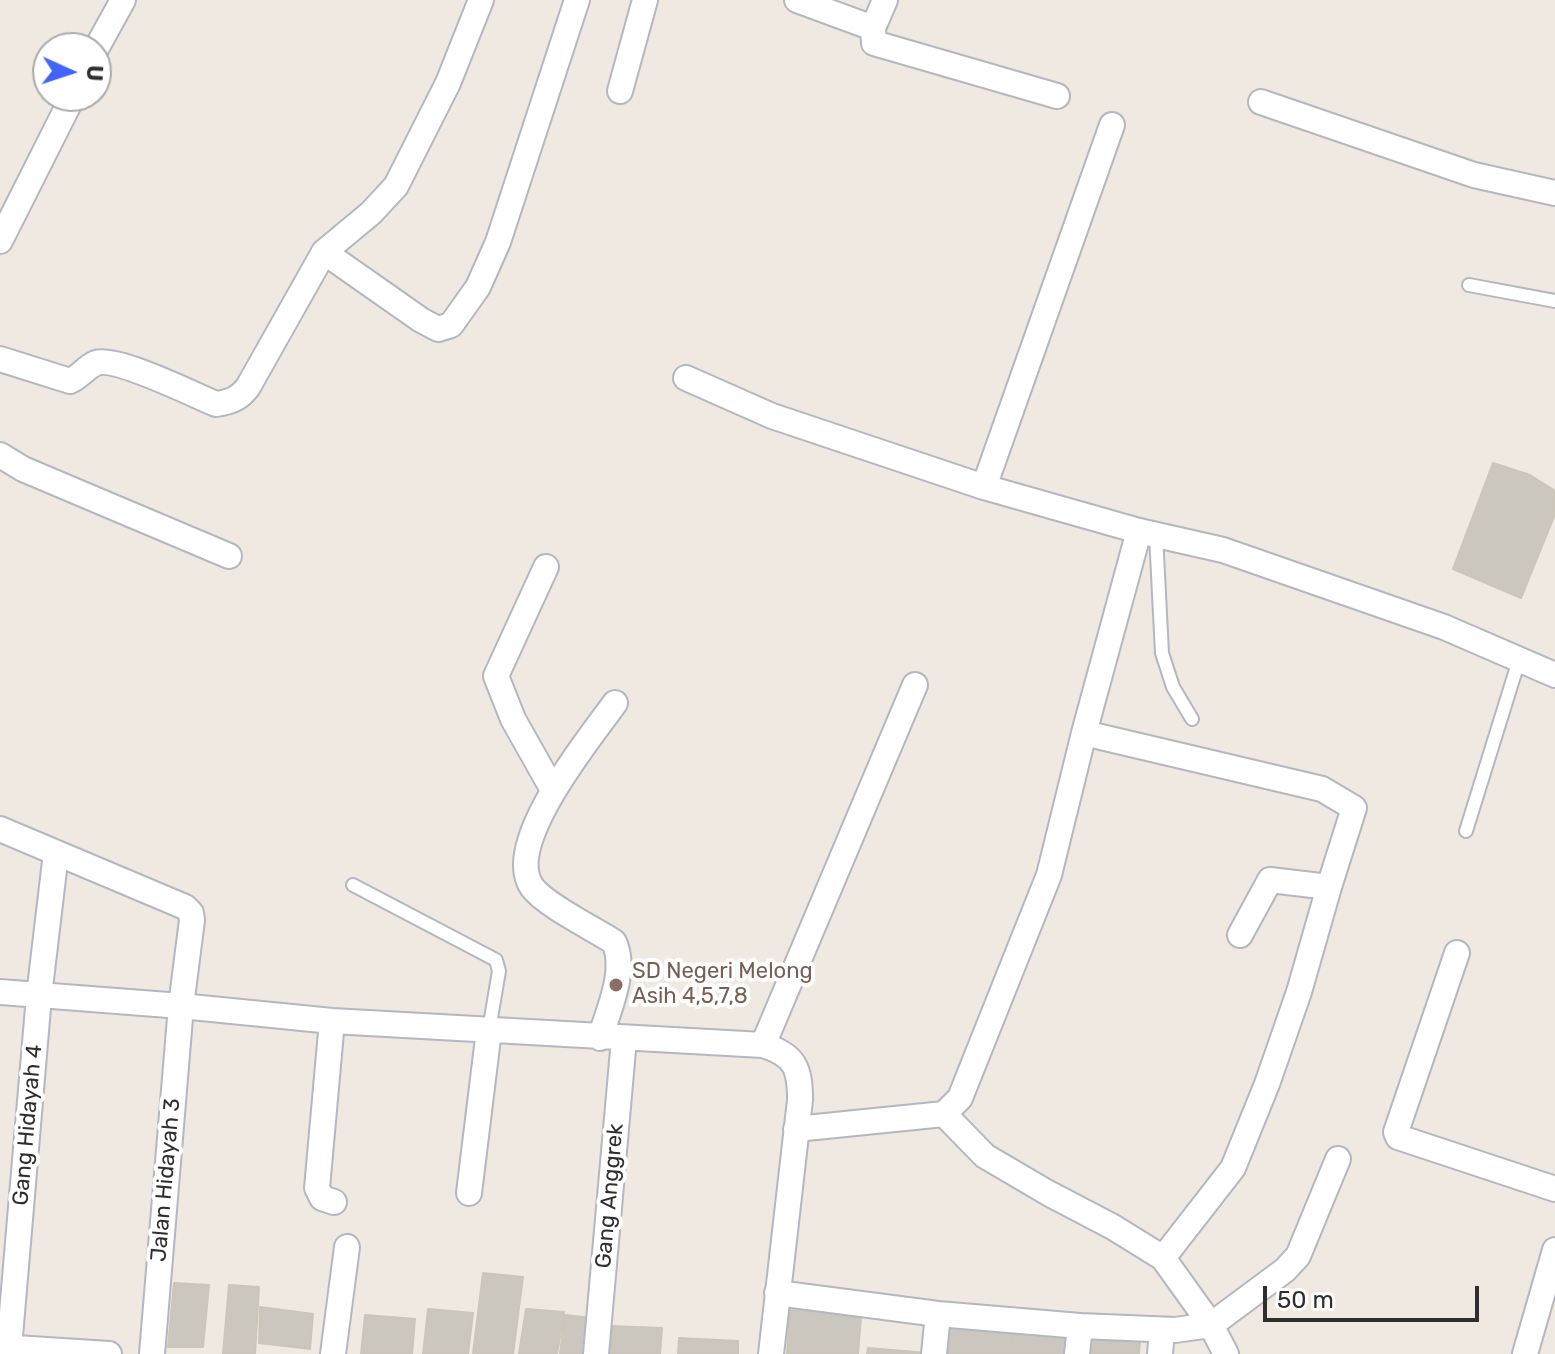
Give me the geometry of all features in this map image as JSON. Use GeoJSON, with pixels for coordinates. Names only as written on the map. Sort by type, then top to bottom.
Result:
{"type":"FeatureCollection","features":[{"type":"Feature","properties":{"kind":"street"},"geometry":{"type":"LineString","coordinates":[[105,32],[123,0]]}},
{"type":"Feature","properties":{"kind":"street"},"geometry":{"type":"LineString","coordinates":[[0,359],[70,381],[93,364],[103,362],[140,371],[216,404],[241,396],[324,252],[371,213],[396,186],[448,83],[481,0]]}},
{"type":"Feature","properties":{"kind":"street"},"geometry":{"type":"LineString","coordinates":[[324,252],[421,320],[438,329],[451,325],[478,287],[498,242],[577,0]]}},
{"type":"Feature","properties":{"kind":"street"},"geometry":{"type":"LineString","coordinates":[[620,91],[645,0]]}},
{"type":"Feature","properties":{"kind":"street"},"geometry":{"type":"LineString","coordinates":[[797,0],[873,28]]}},
{"type":"Feature","properties":{"kind":"street"},"geometry":{"type":"LineString","coordinates":[[885,0],[873,28],[874,43],[1057,96]]}},
{"type":"Feature","properties":{"kind":"street"},"geometry":{"type":"LineString","coordinates":[[1261,102],[1474,175],[1555,193]]}},
{"type":"Feature","properties":{"kind":"street"},"geometry":{"type":"LineString","coordinates":[[0,241],[65,112]]}},
{"type":"Feature","properties":{"kind":"street"},"geometry":{"type":"LineString","coordinates":[[984,487],[1112,125]]}},
{"type":"Feature","properties":{"kind":"street"},"geometry":{"type":"LineString","coordinates":[[686,378],[772,416],[984,487],[1148,533],[1223,550],[1444,627],[1555,675]]}},
{"type":"Feature","properties":{"kind":"street"},"geometry":{"type":"LineString","coordinates":[[0,455],[23,469],[229,556]]}},
{"type":"Feature","properties":{"kind":"street"},"geometry":{"type":"LineString","coordinates":[[796,1129],[944,1114],[960,1098],[1049,875],[1084,733],[1148,533]]}},
{"type":"Feature","properties":{"kind":"street"},"geometry":{"type":"LineString","coordinates":[[546,567],[496,676],[513,719],[553,790],[615,703]]}},
{"type":"Feature","properties":{"kind":"street"},"geometry":{"type":"LineString","coordinates":[[763,1045],[915,685]]}},
{"type":"Feature","properties":{"kind":"street"},"geometry":{"type":"LineString","coordinates":[[1084,733],[1322,789],[1352,805],[1354,810],[1295,1005],[1233,1168],[1163,1258]]}},
{"type":"Feature","properties":{"kind":"street","name":"Gang Anggrek"},"geometry":{"type":"LineString","coordinates":[[553,790],[528,845],[526,866],[530,885],[543,898],[614,942],[620,953],[612,1038],[596,1354]]}},
{"type":"Feature","properties":{"kind":"street"},"geometry":{"type":"LineString","coordinates":[[0,829],[56,853]]}},
{"type":"Feature","properties":{"kind":"street","name":"Gang Hidayah 4"},"geometry":{"type":"LineString","coordinates":[[4,1348],[56,853]]}},
{"type":"Feature","properties":{"kind":"street","name":"Jalan Hidayah 3"},"geometry":{"type":"LineString","coordinates":[[56,853],[185,907],[191,913],[152,1354]]}},
{"type":"Feature","properties":{"kind":"street"},"geometry":{"type":"LineString","coordinates":[[1240,935],[1270,880],[1329,887]]}},
{"type":"Feature","properties":{"kind":"street"},"geometry":{"type":"LineString","coordinates":[[1457,953],[1396,1132],[1398,1137],[1555,1189]]}},
{"type":"Feature","properties":{"kind":"street"},"geometry":{"type":"LineString","coordinates":[[0,992],[332,1021],[763,1045],[778,1050],[791,1059],[796,1069],[800,1100],[771,1354]]}},
{"type":"Feature","properties":{"kind":"street"},"geometry":{"type":"LineString","coordinates":[[332,1021],[317,1188],[322,1198],[334,1202]]}},
{"type":"Feature","properties":{"kind":"street"},"geometry":{"type":"LineString","coordinates":[[469,1193],[489,1030]]}},
{"type":"Feature","properties":{"kind":"street"},"geometry":{"type":"LineString","coordinates":[[944,1114],[985,1156],[1163,1258],[1211,1325],[1226,1354]]}},
{"type":"Feature","properties":{"kind":"street"},"geometry":{"type":"LineString","coordinates":[[777,1293],[938,1314],[1080,1326],[1161,1342],[1175,1330],[1211,1325],[1285,1270],[1298,1256],[1338,1159]]}},
{"type":"Feature","properties":{"kind":"street"},"geometry":{"type":"LineString","coordinates":[[333,1354],[347,1247]]}},
{"type":"Feature","properties":{"kind":"street"},"geometry":{"type":"LineString","coordinates":[[1525,1354],[1555,1250]]}},
{"type":"Feature","properties":{"kind":"street"},"geometry":{"type":"LineString","coordinates":[[934,1354],[938,1314]]}},
{"type":"Feature","properties":{"kind":"street"},"geometry":{"type":"LineString","coordinates":[[1077,1354],[1080,1326]]}},
{"type":"Feature","properties":{"kind":"street"},"geometry":{"type":"LineString","coordinates":[[4,1348],[109,1354]]}},
{"type":"Feature","properties":{"kind":"lane"},"geometry":{"type":"LineString","coordinates":[[1469,285],[1555,301]]}},
{"type":"Feature","properties":{"kind":"lane"},"geometry":{"type":"LineString","coordinates":[[1148,533],[1162,653],[1173,687],[1192,719]]}},
{"type":"Feature","properties":{"kind":"lane"},"geometry":{"type":"LineString","coordinates":[[1466,831],[1519,660]]}},
{"type":"Feature","properties":{"kind":"lane"},"geometry":{"type":"LineString","coordinates":[[353,885],[496,960],[499,971],[489,1030]]}},
{"type":"Feature","properties":{"kind":"building"},"geometry":{"type":"Polygon","coordinates":[[[1493,463],[1530,475],[1555,491],[1555,514],[1521,598],[1453,569],[1493,463]]]}},
{"type":"Feature","properties":{"kind":"building"},"geometry":{"type":"Polygon","coordinates":[[[483,1273],[523,1277],[513,1354],[473,1353],[483,1273]]]}},
{"type":"Feature","properties":{"kind":"building"},"geometry":{"type":"Polygon","coordinates":[[[174,1283],[209,1285],[203,1347],[168,1347],[174,1283]]]}},
{"type":"Feature","properties":{"kind":"building"},"geometry":{"type":"Polygon","coordinates":[[[229,1285],[259,1287],[255,1354],[223,1354],[229,1285]]]}},
{"type":"Feature","properties":{"kind":"building"},"geometry":{"type":"Polygon","coordinates":[[[260,1307],[313,1314],[310,1349],[259,1343],[260,1307]]]}},
{"type":"Feature","properties":{"kind":"building"},"geometry":{"type":"Polygon","coordinates":[[[428,1309],[473,1313],[468,1354],[423,1354],[428,1309]]]}},
{"type":"Feature","properties":{"kind":"building"},"geometry":{"type":"Polygon","coordinates":[[[526,1309],[564,1312],[557,1354],[519,1354],[526,1309]]]}},
{"type":"Feature","properties":{"kind":"building"},"geometry":{"type":"Polygon","coordinates":[[[790,1310],[861,1317],[858,1354],[787,1354],[790,1310]]]}},
{"type":"Feature","properties":{"kind":"building"},"geometry":{"type":"Polygon","coordinates":[[[365,1315],[415,1319],[412,1354],[361,1354],[365,1315]]]}},
{"type":"Feature","properties":{"kind":"building"},"geometry":{"type":"Polygon","coordinates":[[[565,1315],[591,1318],[587,1354],[560,1354],[565,1315]]]}},
{"type":"Feature","properties":{"kind":"building"},"geometry":{"type":"Polygon","coordinates":[[[947,1318],[1012,1324],[1010,1354],[943,1354],[947,1318]]]}},
{"type":"Feature","properties":{"kind":"building"},"geometry":{"type":"Polygon","coordinates":[[[1012,1324],[1073,1329],[1071,1354],[1010,1354],[1012,1324]]]}},
{"type":"Feature","properties":{"kind":"building"},"geometry":{"type":"Polygon","coordinates":[[[610,1326],[662,1328],[660,1354],[607,1354],[610,1326]]]}},
{"type":"Feature","properties":{"kind":"building"},"geometry":{"type":"Polygon","coordinates":[[[1089,1337],[1140,1341],[1139,1354],[1087,1354],[1089,1337]]]}},
{"type":"Feature","properties":{"kind":"building"},"geometry":{"type":"Polygon","coordinates":[[[679,1338],[738,1341],[738,1354],[678,1354],[679,1338]]]}},
{"type":"Feature","properties":{"kind":"building"},"geometry":{"type":"Polygon","coordinates":[[[868,1348],[928,1353],[928,1354],[867,1354],[868,1348]]]}},
{"type":"Feature","properties":{"kind":"place","name":"SD Negeri Melong Asih 4,5,7,8"},"geometry":{"type":"Point","coordinates":[616,985]}}]}
